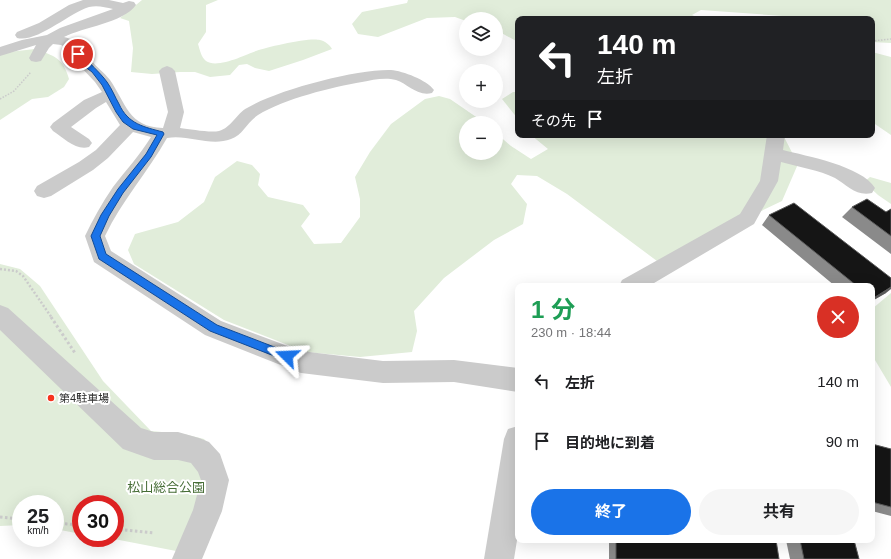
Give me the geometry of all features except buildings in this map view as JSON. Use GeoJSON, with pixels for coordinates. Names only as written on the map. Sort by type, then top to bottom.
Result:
{"type":"FeatureCollection","features":[{"type":"Feature","properties":{"kind":"street"},"geometry":{"type":"LineString","coordinates":[[50,8],[65,0]]}},
{"type":"Feature","properties":{"kind":"street"},"geometry":{"type":"LineString","coordinates":[[0,43],[44,26],[74,8],[88,3],[101,2],[130,4]]}},
{"type":"Feature","properties":{"kind":"street"},"geometry":{"type":"LineString","coordinates":[[0,52],[15,46],[51,38],[73,28],[109,16],[130,4]]}},
{"type":"Feature","properties":{"kind":"street"},"geometry":{"type":"LineString","coordinates":[[36,58],[46,42],[51,38]]}},
{"type":"Feature","properties":{"kind":"street"},"geometry":{"type":"LineString","coordinates":[[51,38],[74,46],[86,65],[106,84],[119,112],[131,124],[165,133],[218,137],[225,136],[234,131],[247,115],[264,105],[331,84],[364,76],[385,74],[398,76],[426,90]]}},
{"type":"Feature","properties":{"kind":"street"},"geometry":{"type":"LineString","coordinates":[[167,71],[176,112],[165,133],[120,191],[105,215],[95,236],[102,256],[213,328],[301,362],[383,372],[454,370],[515,380]]}},
{"type":"Feature","properties":{"kind":"street"},"geometry":{"type":"LineString","coordinates":[[83,143],[60,127],[90,104],[110,94]]}},
{"type":"Feature","properties":{"kind":"street"},"geometry":{"type":"LineString","coordinates":[[44,191],[86,166],[102,154],[131,124]]}},
{"type":"Feature","properties":{"kind":"street"},"geometry":{"type":"LineString","coordinates":[[635,283],[747,219],[769,181],[775,144],[841,173],[865,188]]}},
{"type":"Feature","properties":{"kind":"street"},"geometry":{"type":"LineString","coordinates":[[0,315],[133,439],[154,446],[178,446],[199,452],[210,464],[215,480],[207,511],[187,559]]}},
{"type":"Feature","properties":{"kind":"street"},"geometry":{"type":"LineString","coordinates":[[499,559],[515,458]]}},
{"type":"Feature","properties":{"kind":"path"},"geometry":{"type":"LineString","coordinates":[[875,41],[891,39]]}},
{"type":"Feature","properties":{"kind":"path"},"geometry":{"type":"LineString","coordinates":[[0,99],[14,90],[28,76],[34,68],[36,58]]}},
{"type":"Feature","properties":{"kind":"path"},"geometry":{"type":"LineString","coordinates":[[0,269],[16,271],[23,276],[80,360]]}},
{"type":"Feature","properties":{"kind":"path"},"geometry":{"type":"LineString","coordinates":[[0,518],[12,519]]}},
{"type":"Feature","properties":{"kind":"path"},"geometry":{"type":"LineString","coordinates":[[124,530],[154,533]]}},
{"type":"Feature","properties":{"kind":"green space"},"geometry":{"type":"Polygon","coordinates":[[[142,0],[218,0],[206,5],[206,32],[198,44],[203,58],[211,63],[224,62],[261,49],[315,39],[327,43],[332,49],[269,71],[255,68],[247,64],[239,65],[230,75],[210,77],[195,72],[152,74],[131,72],[133,48],[129,21],[120,18],[142,0]]]}},
{"type":"Feature","properties":{"kind":"green space"},"geometry":{"type":"Polygon","coordinates":[[[408,0],[891,0],[891,43],[875,42],[875,16],[783,16],[701,10],[692,15],[694,16],[515,16],[515,40],[503,34],[503,12],[459,12],[459,18],[455,17],[427,18],[378,37],[358,34],[352,24],[362,12],[407,3],[408,0]]]}},
{"type":"Feature","properties":{"kind":"green space"},"geometry":{"type":"Polygon","coordinates":[[[35,49],[57,58],[64,66],[69,79],[64,87],[48,97],[32,99],[0,120],[0,53],[35,49]]]}},
{"type":"Feature","properties":{"kind":"green space"},"geometry":{"type":"Polygon","coordinates":[[[875,53],[891,57],[891,135],[875,124],[875,53]]]}},
{"type":"Feature","properties":{"kind":"green space"},"geometry":{"type":"Polygon","coordinates":[[[513,92],[515,92],[515,115],[503,100],[503,98],[513,92]]]}},
{"type":"Feature","properties":{"kind":"green space"},"geometry":{"type":"Polygon","coordinates":[[[439,96],[450,99],[459,105],[459,108],[463,108],[475,116],[459,116],[459,160],[503,160],[503,139],[531,159],[548,149],[535,138],[785,138],[798,164],[782,201],[657,261],[567,194],[537,176],[517,175],[511,184],[527,204],[523,224],[494,240],[444,278],[414,311],[417,331],[412,352],[360,357],[306,352],[224,320],[134,264],[128,250],[135,234],[178,222],[204,202],[215,177],[237,161],[252,165],[260,174],[258,185],[268,197],[303,205],[310,214],[301,226],[314,244],[341,243],[360,217],[360,199],[355,177],[370,152],[391,124],[425,99],[439,96]]]}},
{"type":"Feature","properties":{"kind":"green space"},"geometry":{"type":"Polygon","coordinates":[[[870,177],[891,183],[891,204],[878,195],[864,182],[870,177]]]}},
{"type":"Feature","properties":{"kind":"green space","name":"松山総合公園"},"geometry":{"type":"Polygon","coordinates":[[[0,264],[20,269],[40,286],[103,381],[151,431],[184,434],[204,439],[219,456],[202,556],[124,541],[124,495],[72,495],[72,532],[64,531],[64,495],[12,495],[12,525],[0,526],[0,264]]]}},
{"type":"Feature","properties":{"kind":"green space"},"geometry":{"type":"Polygon","coordinates":[[[891,293],[891,387],[875,360],[875,306],[891,293]]]}},
{"type":"Feature","properties":{"kind":"place","name":"第4駐車場"},"geometry":{"type":"Point","coordinates":[51,398]}},
{"type":"Feature","properties":{"kind":"route"},"geometry":{"type":"LineString","coordinates":[[78,54],[86,65],[106,84],[119,112],[126,120],[136,127],[161,134],[149,155],[120,191],[105,215],[95,236],[102,256],[213,328],[287,356]]}}]}
